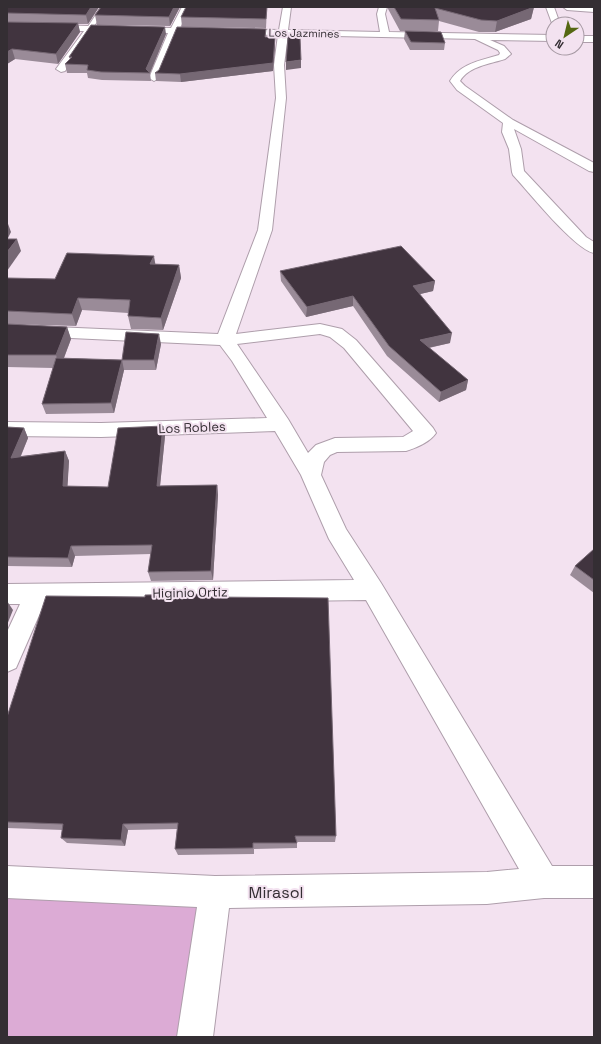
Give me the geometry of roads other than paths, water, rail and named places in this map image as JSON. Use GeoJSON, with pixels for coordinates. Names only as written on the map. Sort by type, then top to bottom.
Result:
{"type":"FeatureCollection","features":[{"type":"Feature","properties":{"kind":"street"},"geometry":{"type":"LineString","coordinates":[[154,78],[174,30],[186,7]]}},
{"type":"Feature","properties":{"kind":"street"},"geometry":{"type":"LineString","coordinates":[[225,340],[265,230],[281,98],[279,65],[287,7]]}},
{"type":"Feature","properties":{"kind":"street"},"geometry":{"type":"LineString","coordinates":[[382,7],[381,14],[385,34]]}},
{"type":"Feature","properties":{"kind":"street"},"geometry":{"type":"LineString","coordinates":[[567,7],[594,9]]}},
{"type":"Feature","properties":{"kind":"street","name":"Los Jazmines"},"geometry":{"type":"LineString","coordinates":[[7,27],[545,38]]}},
{"type":"Feature","properties":{"kind":"street"},"geometry":{"type":"LineString","coordinates":[[61,69],[90,28]]}},
{"type":"Feature","properties":{"kind":"street"},"geometry":{"type":"LineString","coordinates":[[474,36],[501,48],[506,54],[502,57],[467,69],[458,74],[455,81],[461,88],[509,122],[594,168]]}},
{"type":"Feature","properties":{"kind":"street"},"geometry":{"type":"LineString","coordinates":[[509,122],[508,132],[514,149],[518,172],[581,240],[594,249]]}},
{"type":"Feature","properties":{"kind":"street"},"geometry":{"type":"LineString","coordinates":[[7,330],[225,340],[320,329],[336,333],[350,344],[426,433],[406,444],[335,445],[323,450],[314,460],[311,475]]}},
{"type":"Feature","properties":{"kind":"street"},"geometry":{"type":"LineString","coordinates":[[225,340],[240,358],[281,424],[311,475],[337,533],[373,590],[544,882]]}},
{"type":"Feature","properties":{"kind":"street","name":"Los Robles"},"geometry":{"type":"LineString","coordinates":[[7,429],[101,430],[281,424]]}},
{"type":"Feature","properties":{"kind":"street","name":"Higinio Ortiz"},"geometry":{"type":"LineString","coordinates":[[7,594],[373,590]]}},
{"type":"Feature","properties":{"kind":"street"},"geometry":{"type":"LineString","coordinates":[[7,660],[37,593]]}},
{"type":"Feature","properties":{"kind":"street","name":"Mirasol"},"geometry":{"type":"LineString","coordinates":[[7,882],[215,892],[487,888],[544,882],[594,882]]}},
{"type":"Feature","properties":{"kind":"street"},"geometry":{"type":"LineString","coordinates":[[195,1037],[215,892]]}},
{"type":"Feature","properties":{"kind":"lane"},"geometry":{"type":"LineString","coordinates":[[90,28],[104,7]]}}]}
